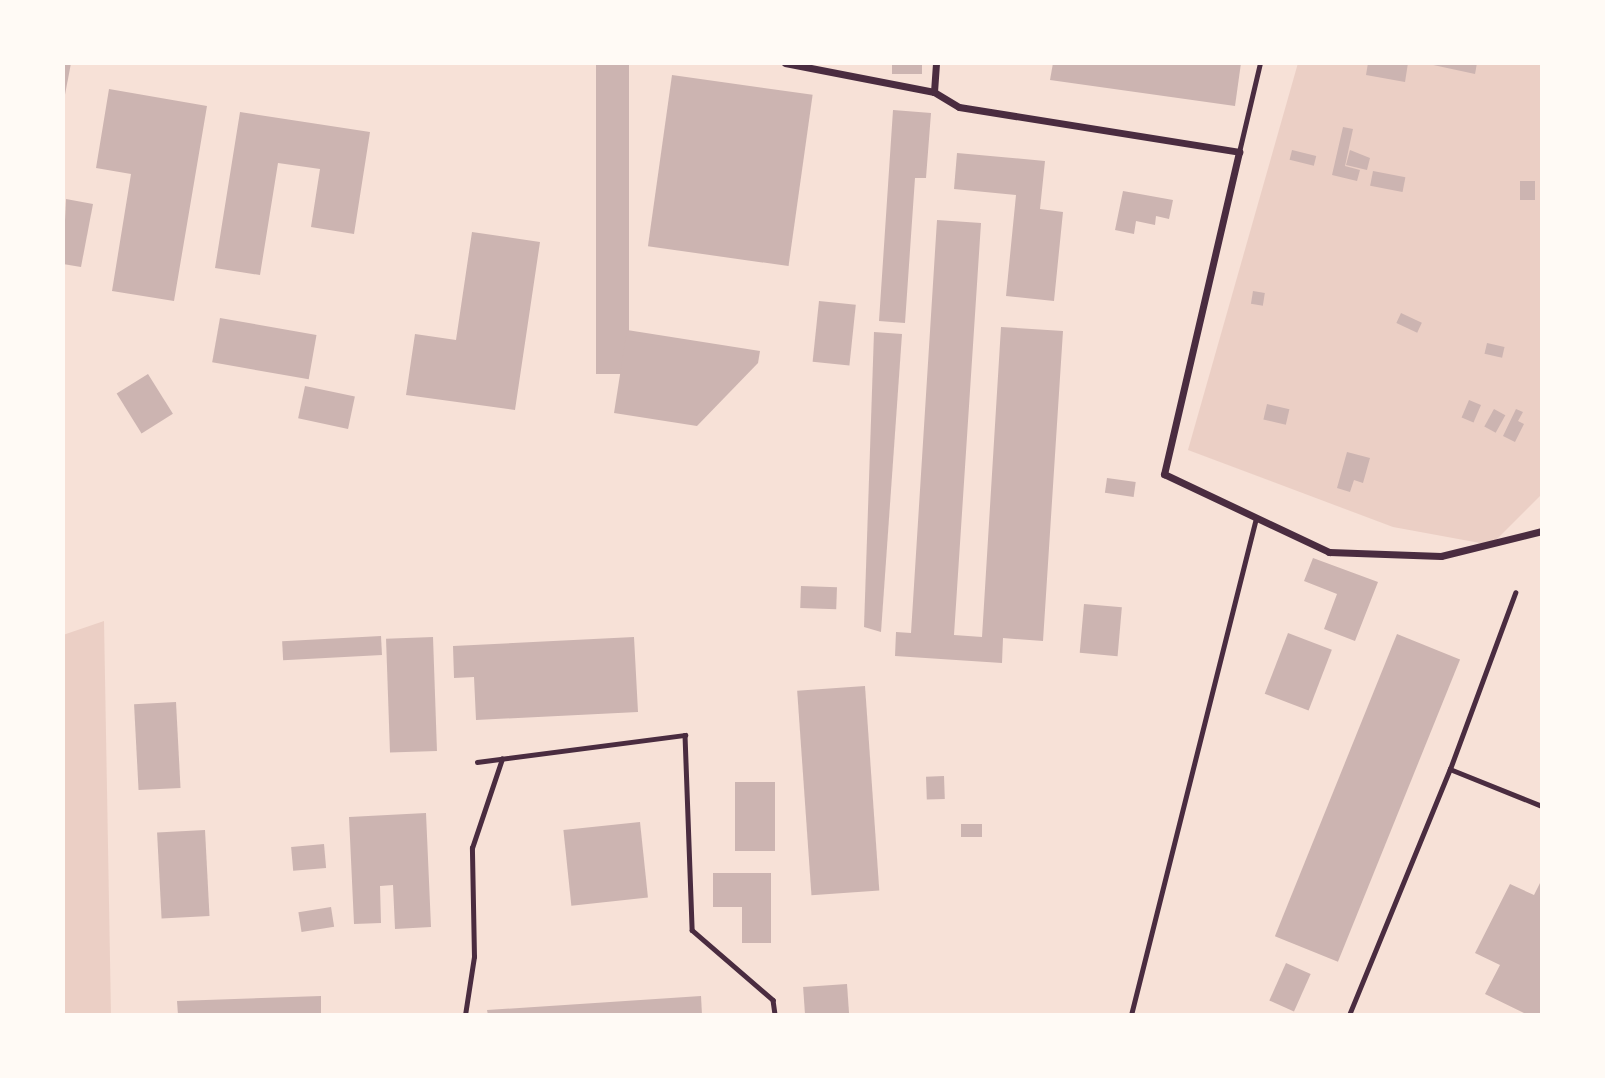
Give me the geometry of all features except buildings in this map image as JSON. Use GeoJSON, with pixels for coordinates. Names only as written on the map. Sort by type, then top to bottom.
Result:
{"type":"FeatureCollection","features":[{"type":"Feature","properties":{"kind":"street"},"geometry":{"type":"LineString","coordinates":[[785,63],[934,92],[959,107],[1239,152],[1164,474],[1329,552],[1441,556],[1542,531]]}},
{"type":"Feature","properties":{"kind":"street"},"geometry":{"type":"LineString","coordinates":[[934,92],[936,63]]}},
{"type":"Feature","properties":{"kind":"lane"},"geometry":{"type":"LineString","coordinates":[[1239,152],[1260,63]]}},
{"type":"Feature","properties":{"kind":"lane"},"geometry":{"type":"LineString","coordinates":[[1131,1015],[1256,518]]}},
{"type":"Feature","properties":{"kind":"lane"},"geometry":{"type":"LineString","coordinates":[[1350,1015],[1450,769],[1515,593]]}},
{"type":"Feature","properties":{"kind":"lane"},"geometry":{"type":"LineString","coordinates":[[477,762],[685,735],[692,930],[773,1000],[775,1015]]}},
{"type":"Feature","properties":{"kind":"lane"},"geometry":{"type":"LineString","coordinates":[[465,1015],[474,957],[472,848],[502,759]]}},
{"type":"Feature","properties":{"kind":"lane"},"geometry":{"type":"LineString","coordinates":[[1450,769],[1542,806]]}},
{"type":"Feature","properties":{"kind":"shaded area"},"geometry":{"type":"Polygon","coordinates":[[[1298,63],[1542,63],[1542,494],[1491,545],[1393,527],[1188,450],[1298,63]]]}},
{"type":"Feature","properties":{"kind":"shaded area"},"geometry":{"type":"Polygon","coordinates":[[[104,621],[111,1015],[63,1015],[63,635],[104,621]]]}}]}
